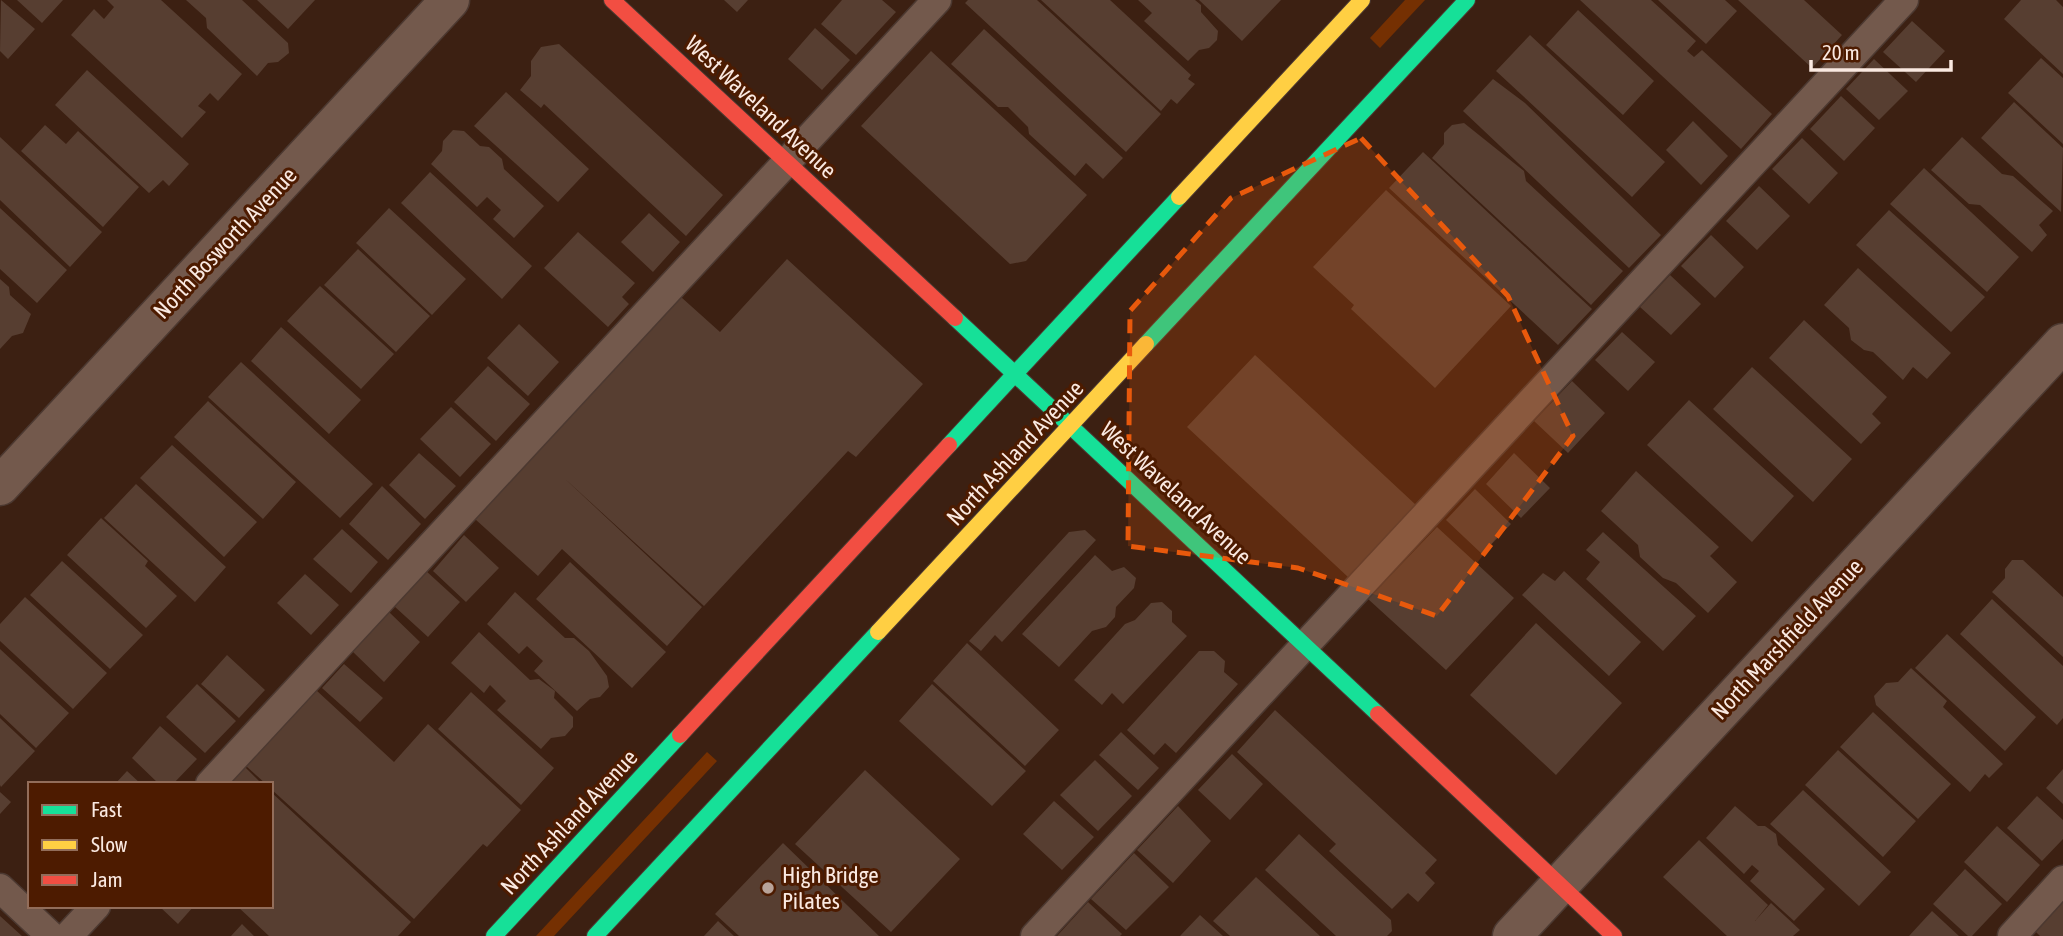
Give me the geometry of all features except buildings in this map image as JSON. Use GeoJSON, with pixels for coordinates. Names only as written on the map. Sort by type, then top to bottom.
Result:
{"type":"FeatureCollection","features":[{"type":"Feature","properties":{"kind":"main road","name":"West Waveland Avenue"},"geometry":{"type":"LineString","coordinates":[[612,0],[1072,426],[1614,936]]}},
{"type":"Feature","properties":{"kind":"main road","name":"North Ashland Avenue"},"geometry":{"type":"LineString","coordinates":[[494,936],[1362,0]]}},
{"type":"Feature","properties":{"kind":"main road","name":"North Ashland Avenue"},"geometry":{"type":"LineString","coordinates":[[595,936],[1467,0]]}},
{"type":"Feature","properties":{"kind":"street","name":"North Bosworth Avenue"},"geometry":{"type":"LineString","coordinates":[[0,486],[450,0]]}},
{"type":"Feature","properties":{"kind":"street","name":"North Marshfield Avenue"},"geometry":{"type":"LineString","coordinates":[[1512,936],[2063,343]]}},
{"type":"Feature","properties":{"kind":"lane"},"geometry":{"type":"LineString","coordinates":[[212,782],[937,0]]}},
{"type":"Feature","properties":{"kind":"lane"},"geometry":{"type":"LineString","coordinates":[[1035,936],[1904,0]]}},
{"type":"Feature","properties":{"kind":"lane"},"geometry":{"type":"LineString","coordinates":[[2011,936],[2063,880]]}},
{"type":"Feature","properties":{"kind":"lane"},"geometry":{"type":"LineString","coordinates":[[0,888],[51,936]]}},
{"type":"Feature","properties":{"kind":"lane"},"geometry":{"type":"LineString","coordinates":[[68,936],[94,908]]}},
{"type":"Feature","properties":{"kind":"highlighted area"},"geometry":{"type":"Polygon","coordinates":[[[1361,138],[1508,296],[1573,436],[1437,616],[1298,568],[1128,546],[1130,311],[1231,198],[1361,138]]]}},
{"type":"Feature","properties":{"kind":"shaded area"},"geometry":{"type":"Polygon","coordinates":[[[1405,0],[1425,0],[1380,48],[1370,38],[1405,0]]]}},
{"type":"Feature","properties":{"kind":"shaded area"},"geometry":{"type":"Polygon","coordinates":[[[707,752],[717,761],[554,936],[536,936],[707,752]]]}},
{"type":"Feature","properties":{"kind":"traffic: fast"},"geometry":{"type":"LineString","coordinates":[[1146,344],[1467,0]]}},
{"type":"Feature","properties":{"kind":"traffic: fast"},"geometry":{"type":"LineString","coordinates":[[949,445],[1179,197]]}},
{"type":"Feature","properties":{"kind":"traffic: fast"},"geometry":{"type":"LineString","coordinates":[[955,318],[1378,714]]}},
{"type":"Feature","properties":{"kind":"traffic: fast"},"geometry":{"type":"LineString","coordinates":[[595,936],[878,632]]}},
{"type":"Feature","properties":{"kind":"traffic: fast"},"geometry":{"type":"LineString","coordinates":[[494,936],[680,735]]}},
{"type":"Feature","properties":{"kind":"traffic: slow"},"geometry":{"type":"LineString","coordinates":[[1179,197],[1362,0]]}},
{"type":"Feature","properties":{"kind":"traffic: slow"},"geometry":{"type":"LineString","coordinates":[[878,632],[1146,344]]}},
{"type":"Feature","properties":{"kind":"traffic: jam"},"geometry":{"type":"LineString","coordinates":[[612,0],[955,318]]}},
{"type":"Feature","properties":{"kind":"traffic: jam"},"geometry":{"type":"LineString","coordinates":[[680,735],[949,445]]}},
{"type":"Feature","properties":{"kind":"traffic: jam"},"geometry":{"type":"LineString","coordinates":[[1378,714],[1614,936]]}},
{"type":"Feature","properties":{"kind":"place","name":"High Bridge Pilates"},"geometry":{"type":"Point","coordinates":[768,888]}}]}
